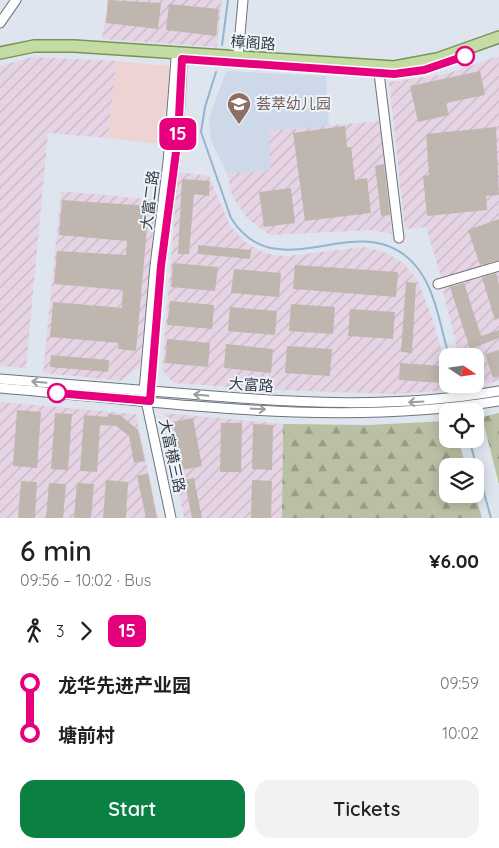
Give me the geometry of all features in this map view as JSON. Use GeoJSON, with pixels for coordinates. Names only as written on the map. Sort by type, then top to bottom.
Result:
{"type":"FeatureCollection","features":[{"type":"Feature","properties":{"kind":"main road","name":"樟阁路"},"geometry":{"type":"LineString","coordinates":[[0,60],[20,55],[53,52],[179,57],[238,57],[394,67],[430,62],[499,36]]}},
{"type":"Feature","properties":{"kind":"main road","name":"樟阁路"},"geometry":{"type":"LineString","coordinates":[[0,53],[53,46],[379,73],[424,70],[499,43]]}},
{"type":"Feature","properties":{"kind":"street"},"geometry":{"type":"LineString","coordinates":[[0,22],[16,0]]}},
{"type":"Feature","properties":{"kind":"street"},"geometry":{"type":"LineString","coordinates":[[238,57],[243,0]]}},
{"type":"Feature","properties":{"kind":"street","name":"大富二路"},"geometry":{"type":"LineString","coordinates":[[148,396],[158,238],[179,57]]}},
{"type":"Feature","properties":{"kind":"street"},"geometry":{"type":"LineString","coordinates":[[379,73],[400,238]]}},
{"type":"Feature","properties":{"kind":"street"},"geometry":{"type":"LineString","coordinates":[[438,284],[499,266]]}},
{"type":"Feature","properties":{"kind":"street","name":"大富路"},"geometry":{"type":"LineString","coordinates":[[0,379],[256,410],[376,413],[426,410],[499,401]]}},
{"type":"Feature","properties":{"kind":"street","name":"大富路"},"geometry":{"type":"LineString","coordinates":[[0,388],[341,404],[426,401],[499,391]]}},
{"type":"Feature","properties":{"kind":"street","name":"大富横三路"},"geometry":{"type":"LineString","coordinates":[[148,396],[171,518]]}},
{"type":"Feature","properties":{"kind":"street","name":"大富横三路"},"geometry":{"type":"LineString","coordinates":[[148,396],[176,518]]}},
{"type":"Feature","properties":{"kind":"shaded area"},"geometry":{"type":"Polygon","coordinates":[[[108,0],[222,0],[217,47],[102,39],[108,0]]]}},
{"type":"Feature","properties":{"kind":"shaded area"},"geometry":{"type":"Polygon","coordinates":[[[499,56],[499,263],[442,280],[426,227],[405,229],[389,82],[446,74],[499,56]]]}},
{"type":"Feature","properties":{"kind":"shaded area"},"geometry":{"type":"Polygon","coordinates":[[[32,57],[116,61],[108,138],[48,133],[26,368],[0,366],[0,66],[32,57]]]}},
{"type":"Feature","properties":{"kind":"shaded area"},"geometry":{"type":"Polygon","coordinates":[[[116,61],[170,66],[162,144],[108,138],[116,61]]]}},
{"type":"Feature","properties":{"kind":"shaded area","name":"荟萃幼儿园"},"geometry":{"type":"Polygon","coordinates":[[[226,71],[326,76],[329,126],[269,131],[270,170],[227,174],[211,140],[209,119],[226,71]]]}},
{"type":"Feature","properties":{"kind":"shaded area"},"geometry":{"type":"Polygon","coordinates":[[[380,121],[392,234],[371,230],[270,235],[249,220],[233,198],[227,174],[270,170],[268,131],[380,121]]]}},
{"type":"Feature","properties":{"kind":"shaded area"},"geometry":{"type":"Polygon","coordinates":[[[178,172],[209,176],[230,226],[245,242],[258,250],[273,255],[288,256],[364,247],[384,252],[403,263],[417,279],[433,320],[441,348],[439,348],[439,391],[395,394],[275,390],[174,383],[162,370],[178,172]]]}},
{"type":"Feature","properties":{"kind":"shaded area"},"geometry":{"type":"Polygon","coordinates":[[[61,191],[156,200],[140,366],[122,381],[43,373],[61,191]]]}},
{"type":"Feature","properties":{"kind":"shaded area"},"geometry":{"type":"Polygon","coordinates":[[[499,269],[499,381],[484,384],[484,348],[457,348],[442,287],[499,269]]]}},
{"type":"Feature","properties":{"kind":"shaded area"},"geometry":{"type":"Polygon","coordinates":[[[0,402],[136,414],[158,518],[0,518],[0,402]]]}},
{"type":"Feature","properties":{"kind":"shaded area"},"geometry":{"type":"Polygon","coordinates":[[[164,413],[283,424],[282,518],[184,518],[164,413]]]}},
{"type":"Feature","properties":{"kind":"green space"},"geometry":{"type":"Polygon","coordinates":[[[499,413],[499,484],[484,425],[484,417],[499,413]]]}},
{"type":"Feature","properties":{"kind":"green space"},"geometry":{"type":"Polygon","coordinates":[[[439,421],[439,448],[461,448],[464,458],[439,458],[439,503],[478,503],[482,518],[282,518],[283,424],[368,425],[439,421]]]}},
{"type":"Feature","properties":{"kind":"building"},"geometry":{"type":"Polygon","coordinates":[[[108,0],[161,3],[158,29],[106,23],[108,0]]]}},
{"type":"Feature","properties":{"kind":"building"},"geometry":{"type":"Polygon","coordinates":[[[169,4],[219,9],[216,36],[166,30],[169,4]]]}},
{"type":"Feature","properties":{"kind":"building"},"geometry":{"type":"Polygon","coordinates":[[[480,71],[485,95],[446,103],[449,115],[418,122],[410,86],[480,71]]]}},
{"type":"Feature","properties":{"kind":"building"},"geometry":{"type":"Polygon","coordinates":[[[345,126],[347,147],[351,147],[355,180],[367,178],[371,213],[305,221],[293,133],[345,126]]]}},
{"type":"Feature","properties":{"kind":"building"},"geometry":{"type":"Polygon","coordinates":[[[496,127],[499,195],[486,196],[487,210],[427,216],[423,176],[429,175],[426,134],[496,127]]]}},
{"type":"Feature","properties":{"kind":"building"},"geometry":{"type":"Polygon","coordinates":[[[384,164],[390,215],[381,216],[375,166],[384,164]]]}},
{"type":"Feature","properties":{"kind":"building"},"geometry":{"type":"Polygon","coordinates":[[[182,179],[210,181],[209,196],[194,194],[189,254],[178,254],[182,179]]]}},
{"type":"Feature","properties":{"kind":"building"},"geometry":{"type":"Polygon","coordinates":[[[291,188],[295,223],[264,227],[259,192],[291,188]]]}},
{"type":"Feature","properties":{"kind":"building"},"geometry":{"type":"Polygon","coordinates":[[[62,200],[149,206],[136,351],[118,349],[119,343],[50,337],[53,302],[122,308],[123,290],[54,284],[57,251],[126,255],[127,241],[59,235],[62,200]]]}},
{"type":"Feature","properties":{"kind":"building"},"geometry":{"type":"Polygon","coordinates":[[[499,219],[499,260],[480,265],[468,230],[499,219]]]}},
{"type":"Feature","properties":{"kind":"building"},"geometry":{"type":"Polygon","coordinates":[[[198,245],[251,250],[250,259],[198,254],[198,245]]]}},
{"type":"Feature","properties":{"kind":"building"},"geometry":{"type":"Polygon","coordinates":[[[173,263],[218,267],[215,291],[171,287],[173,263]]]}},
{"type":"Feature","properties":{"kind":"building"},"geometry":{"type":"Polygon","coordinates":[[[295,265],[398,272],[396,297],[293,289],[295,265]]]}},
{"type":"Feature","properties":{"kind":"building"},"geometry":{"type":"Polygon","coordinates":[[[234,269],[281,273],[279,297],[231,293],[234,269]]]}},
{"type":"Feature","properties":{"kind":"building"},"geometry":{"type":"Polygon","coordinates":[[[496,273],[499,284],[499,318],[495,320],[482,278],[496,273]]]}},
{"type":"Feature","properties":{"kind":"building"},"geometry":{"type":"Polygon","coordinates":[[[406,282],[416,283],[412,353],[401,352],[406,282]]]}},
{"type":"Feature","properties":{"kind":"building"},"geometry":{"type":"Polygon","coordinates":[[[464,283],[481,336],[499,330],[499,338],[470,348],[450,287],[464,283]]]}},
{"type":"Feature","properties":{"kind":"building"},"geometry":{"type":"Polygon","coordinates":[[[170,301],[214,305],[212,329],[167,325],[170,301]]]}},
{"type":"Feature","properties":{"kind":"building"},"geometry":{"type":"Polygon","coordinates":[[[291,304],[335,307],[333,334],[289,331],[291,304]]]}},
{"type":"Feature","properties":{"kind":"building"},"geometry":{"type":"Polygon","coordinates":[[[230,307],[277,311],[275,335],[228,331],[230,307]]]}},
{"type":"Feature","properties":{"kind":"building"},"geometry":{"type":"Polygon","coordinates":[[[350,309],[395,312],[393,339],[348,336],[350,309]]]}},
{"type":"Feature","properties":{"kind":"building"},"geometry":{"type":"Polygon","coordinates":[[[167,339],[210,343],[208,367],[165,363],[167,339]]]}},
{"type":"Feature","properties":{"kind":"building"},"geometry":{"type":"Polygon","coordinates":[[[226,344],[273,349],[271,373],[224,368],[226,344]]]}},
{"type":"Feature","properties":{"kind":"building"},"geometry":{"type":"Polygon","coordinates":[[[287,346],[332,349],[330,376],[285,373],[287,346]]]}},
{"type":"Feature","properties":{"kind":"building"},"geometry":{"type":"Polygon","coordinates":[[[499,350],[499,376],[493,378],[485,354],[499,350]]]}},
{"type":"Feature","properties":{"kind":"building"},"geometry":{"type":"Polygon","coordinates":[[[51,355],[109,360],[108,372],[50,367],[51,355]]]}},
{"type":"Feature","properties":{"kind":"building"},"geometry":{"type":"Polygon","coordinates":[[[400,363],[439,366],[439,383],[399,380],[400,363]]]}},
{"type":"Feature","properties":{"kind":"building"},"geometry":{"type":"Polygon","coordinates":[[[17,410],[41,412],[37,468],[13,466],[17,410]]]}},
{"type":"Feature","properties":{"kind":"building"},"geometry":{"type":"Polygon","coordinates":[[[55,413],[72,414],[68,470],[51,469],[55,413]]]}},
{"type":"Feature","properties":{"kind":"building"},"geometry":{"type":"Polygon","coordinates":[[[108,414],[120,415],[138,430],[145,461],[134,463],[129,436],[116,426],[100,425],[97,472],[80,471],[84,415],[108,417],[108,414]]]}},
{"type":"Feature","properties":{"kind":"building"},"geometry":{"type":"Polygon","coordinates":[[[193,418],[202,466],[182,470],[173,422],[193,418]]]}},
{"type":"Feature","properties":{"kind":"building"},"geometry":{"type":"Polygon","coordinates":[[[221,423],[242,423],[241,472],[220,472],[221,423]]]}},
{"type":"Feature","properties":{"kind":"building"},"geometry":{"type":"Polygon","coordinates":[[[253,424],[273,425],[272,470],[252,469],[253,424]]]}},
{"type":"Feature","properties":{"kind":"building"},"geometry":{"type":"Polygon","coordinates":[[[148,473],[157,518],[146,518],[137,476],[148,473]]]}},
{"type":"Feature","properties":{"kind":"building"},"geometry":{"type":"Polygon","coordinates":[[[194,478],[202,518],[192,518],[184,480],[194,478]]]}},
{"type":"Feature","properties":{"kind":"building"},"geometry":{"type":"Polygon","coordinates":[[[106,480],[128,482],[126,518],[103,518],[106,480]]]}},
{"type":"Feature","properties":{"kind":"building"},"geometry":{"type":"Polygon","coordinates":[[[252,480],[272,481],[271,518],[251,518],[252,480]]]}},
{"type":"Feature","properties":{"kind":"building"},"geometry":{"type":"Polygon","coordinates":[[[21,481],[37,482],[35,518],[18,518],[21,481]]]}},
{"type":"Feature","properties":{"kind":"building"},"geometry":{"type":"Polygon","coordinates":[[[49,483],[66,484],[63,518],[46,518],[49,483]]]}},
{"type":"Feature","properties":{"kind":"building"},"geometry":{"type":"Polygon","coordinates":[[[77,483],[94,484],[91,518],[74,518],[77,483]]]}},
{"type":"Feature","properties":{"kind":"waterway"},"geometry":{"type":"LineString","coordinates":[[222,45],[228,0]]}},
{"type":"Feature","properties":{"kind":"waterway"},"geometry":{"type":"LineString","coordinates":[[216,72],[205,107],[201,132],[231,218],[251,239],[273,248],[298,249],[349,242],[374,242],[398,250],[419,270],[430,289],[447,348]]}},
{"type":"Feature","properties":{"kind":"waterway"},"geometry":{"type":"LineString","coordinates":[[472,448],[491,518]]}},
{"type":"Feature","properties":{"kind":"bus line","name":"15"},"geometry":{"type":"LineString","coordinates":[[57,393],[150,401],[161,266],[178,137],[182,59],[394,74],[424,70],[465,56]]}},
{"type":"Feature","properties":{"kind":"place","name":"荟萃幼儿园"},"geometry":{"type":"Point","coordinates":[239,125]}}]}
